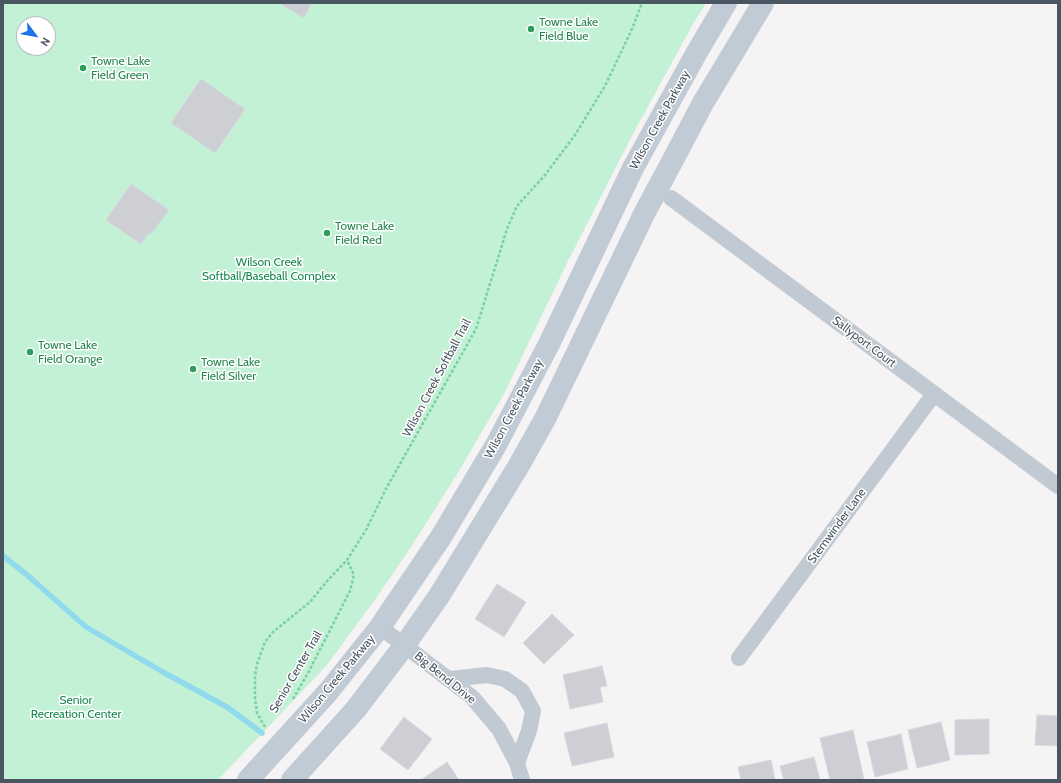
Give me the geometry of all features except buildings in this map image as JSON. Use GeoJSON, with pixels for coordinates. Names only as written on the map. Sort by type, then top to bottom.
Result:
{"type":"FeatureCollection","features":[{"type":"Feature","properties":{"kind":"main road","name":"Wilson Creek Parkway"},"geometry":{"type":"LineString","coordinates":[[248,780],[328,692],[380,627],[441,537],[496,445],[549,344],[605,226],[653,130],[726,3]]}},
{"type":"Feature","properties":{"kind":"main road"},"geometry":{"type":"LineString","coordinates":[[292,780],[356,709],[404,646],[439,596],[528,450],[545,419],[632,240],[703,103],[763,3]]}},
{"type":"Feature","properties":{"kind":"main road"},"geometry":{"type":"LineString","coordinates":[[605,226],[632,240]]}},
{"type":"Feature","properties":{"kind":"street","name":"Sallyport Court"},"geometry":{"type":"LineString","coordinates":[[671,198],[1058,486]]}},
{"type":"Feature","properties":{"kind":"street","name":"Stemwinder Lane"},"geometry":{"type":"LineString","coordinates":[[739,658],[934,394]]}},
{"type":"Feature","properties":{"kind":"street","name":"Big Bend Drive"},"geometry":{"type":"LineString","coordinates":[[380,627],[472,697],[499,729],[518,764],[522,780]]}},
{"type":"Feature","properties":{"kind":"street"},"geometry":{"type":"LineString","coordinates":[[450,680],[487,675],[505,679],[522,691],[533,711],[529,731],[518,764]]}},
{"type":"Feature","properties":{"kind":"path","name":"Wilson Creek Softball Trail"},"geometry":{"type":"LineString","coordinates":[[265,726],[257,713],[255,691],[257,664],[265,642],[273,632],[310,602],[347,560],[366,530],[387,487],[476,329],[507,229],[517,206],[545,175],[575,135],[605,86],[632,29],[642,3]]}},
{"type":"Feature","properties":{"kind":"path","name":"Senior Center Trail"},"geometry":{"type":"LineString","coordinates":[[290,703],[308,674],[350,591],[354,575],[347,560]]}},
{"type":"Feature","properties":{"kind":"green space","name":"Wilson Creek Softball/Baseball Complex"},"geometry":{"type":"Polygon","coordinates":[[[3,3],[706,3],[634,132],[568,261],[504,394],[459,471],[411,547],[327,665],[218,780],[3,780],[3,3]]]}},
{"type":"Feature","properties":{"kind":"waterway"},"geometry":{"type":"LineString","coordinates":[[3,556],[26,574],[86,627],[227,707],[262,733]]}},
{"type":"Feature","properties":{"kind":"place","name":"Towne Lake Field Blue"},"geometry":{"type":"Point","coordinates":[531,29]}},
{"type":"Feature","properties":{"kind":"place","name":"Towne Lake Field Green"},"geometry":{"type":"Point","coordinates":[83,68]}},
{"type":"Feature","properties":{"kind":"place","name":"Towne Lake Field Red"},"geometry":{"type":"Point","coordinates":[327,233]}},
{"type":"Feature","properties":{"kind":"place","name":"Towne Lake Field Orange"},"geometry":{"type":"Point","coordinates":[30,352]}},
{"type":"Feature","properties":{"kind":"place","name":"Towne Lake Field Silver"},"geometry":{"type":"Point","coordinates":[193,369]}},
{"type":"Feature","properties":{"kind":"park label","name":"Senior Recreation Center"},"geometry":{"type":"Point","coordinates":[76,707]}}]}
